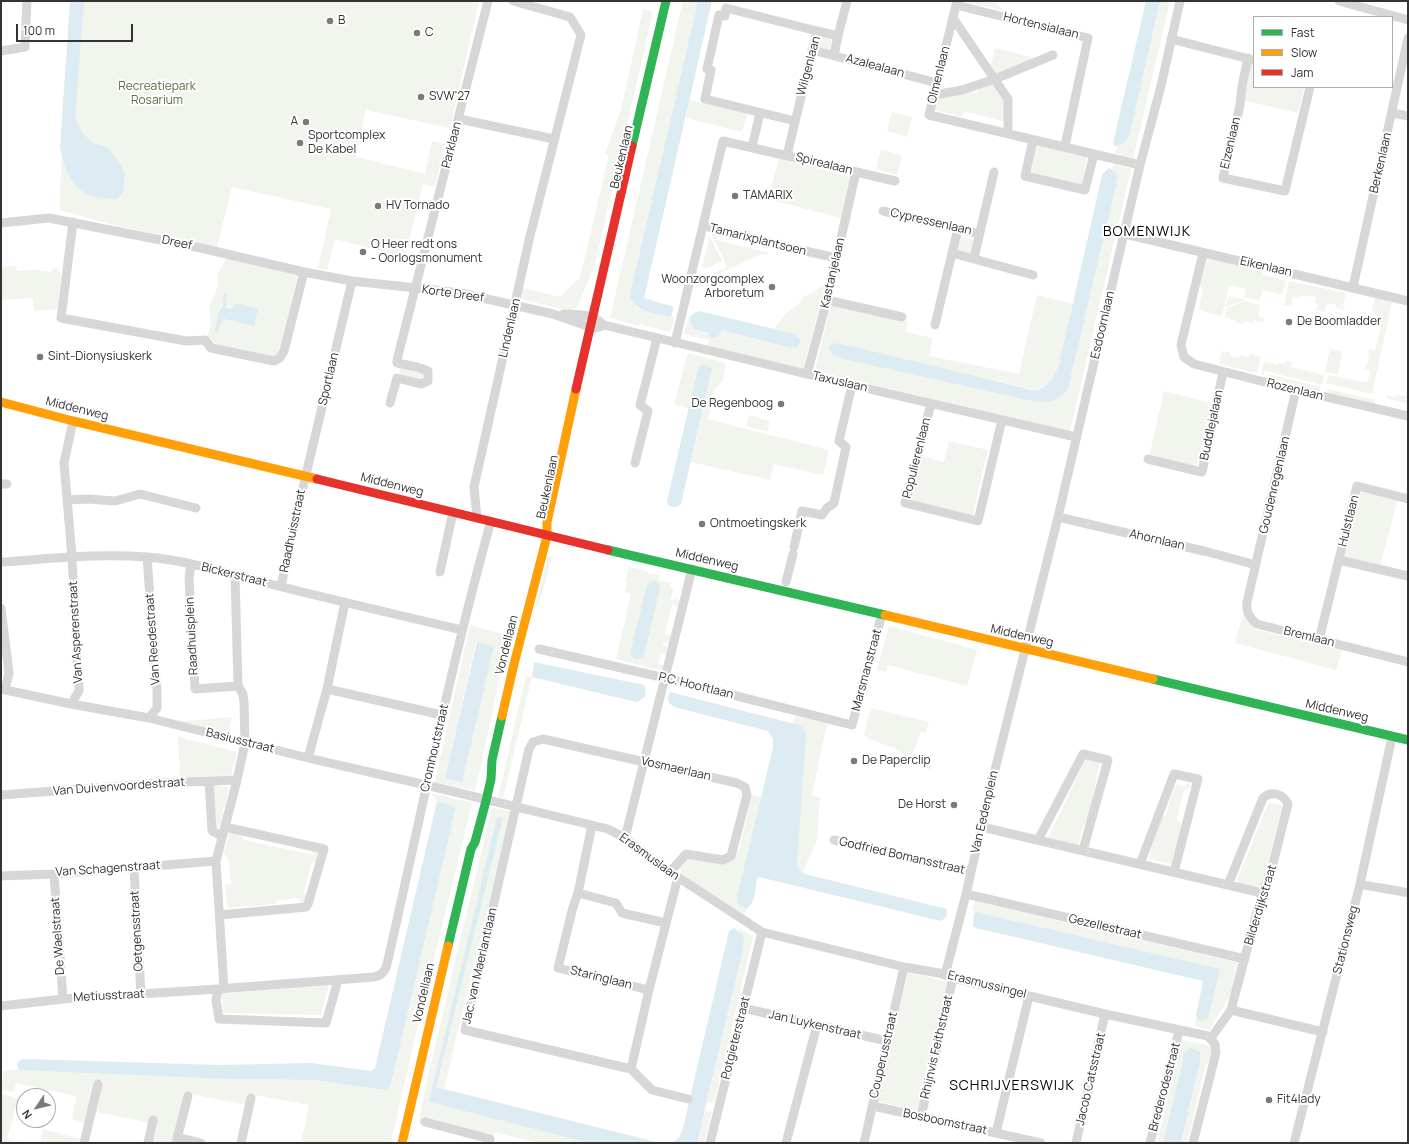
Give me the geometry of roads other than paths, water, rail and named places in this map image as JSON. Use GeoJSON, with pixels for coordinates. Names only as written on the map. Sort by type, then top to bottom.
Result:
{"type":"FeatureCollection","features":[{"type":"Feature","properties":{"kind":"street"},"geometry":{"type":"LineString","coordinates":[[1,51],[25,48],[27,1]]}},
{"type":"Feature","properties":{"kind":"street","name":"Parklaan"},"geometry":{"type":"LineString","coordinates":[[390,404],[397,378],[397,363],[415,288],[488,1]]}},
{"type":"Feature","properties":{"kind":"street","name":"Lindenlaan"},"geometry":{"type":"LineString","coordinates":[[478,518],[474,486],[554,139],[581,35],[570,17],[513,1]]}},
{"type":"Feature","properties":{"kind":"street","name":"Beukenlaan"},"geometry":{"type":"LineString","coordinates":[[547,536],[554,522],[594,318],[666,1]]}},
{"type":"Feature","properties":{"kind":"street","name":"Beukenlaan"},"geometry":{"type":"LineString","coordinates":[[594,318],[670,1]]}},
{"type":"Feature","properties":{"kind":"street","name":"Wilgenlaan"},"geometry":{"type":"LineString","coordinates":[[787,155],[817,31],[838,36],[847,1]]}},
{"type":"Feature","properties":{"kind":"street","name":"Esdoornlaan"},"geometry":{"type":"LineString","coordinates":[[1026,649],[1125,234],[1140,164],[1161,86],[1180,1]]}},
{"type":"Feature","properties":{"kind":"street"},"geometry":{"type":"LineString","coordinates":[[1339,1],[1408,20]]}},
{"type":"Feature","properties":{"kind":"street","name":"Olmenlaan"},"geometry":{"type":"LineString","coordinates":[[957,3],[930,115],[1140,164]]}},
{"type":"Feature","properties":{"kind":"street","name":"Hortensialaan"},"geometry":{"type":"LineString","coordinates":[[957,3],[1088,38],[1065,146]]}},
{"type":"Feature","properties":{"kind":"street"},"geometry":{"type":"LineString","coordinates":[[795,121],[705,99],[711,70],[707,69],[719,15],[724,16],[726,8],[817,31]]}},
{"type":"Feature","properties":{"kind":"street"},"geometry":{"type":"LineString","coordinates":[[953,18],[1008,99],[1008,133]]}},
{"type":"Feature","properties":{"kind":"street"},"geometry":{"type":"LineString","coordinates":[[834,56],[838,36]]}},
{"type":"Feature","properties":{"kind":"street","name":"Berkenlaan"},"geometry":{"type":"LineString","coordinates":[[1353,287],[1408,38]]}},
{"type":"Feature","properties":{"kind":"street","name":"Elzenlaan"},"geometry":{"type":"LineString","coordinates":[[1171,39],[1251,59],[1242,86],[1240,105],[1223,178],[1285,191],[1310,88]]}},
{"type":"Feature","properties":{"kind":"street","name":"Azalealaan"},"geometry":{"type":"LineString","coordinates":[[812,50],[937,83]]}},
{"type":"Feature","properties":{"kind":"street"},"geometry":{"type":"LineString","coordinates":[[934,95],[962,90],[995,79],[1052,55]]}},
{"type":"Feature","properties":{"kind":"street"},"geometry":{"type":"LineString","coordinates":[[752,147],[760,113]]}},
{"type":"Feature","properties":{"kind":"street"},"geometry":{"type":"LineString","coordinates":[[1392,113],[1408,116]]}},
{"type":"Feature","properties":{"kind":"street"},"geometry":{"type":"LineString","coordinates":[[459,119],[554,139]]}},
{"type":"Feature","properties":{"kind":"street"},"geometry":{"type":"LineString","coordinates":[[1034,140],[1025,176],[1085,190],[1094,154]]}},
{"type":"Feature","properties":{"kind":"street","name":"Spirealaan"},"geometry":{"type":"LineString","coordinates":[[704,226],[723,141],[895,181]]}},
{"type":"Feature","properties":{"kind":"street","name":"Kastanjelaan"},"geometry":{"type":"LineString","coordinates":[[807,374],[827,300],[856,172]]}},
{"type":"Feature","properties":{"kind":"street"},"geometry":{"type":"LineString","coordinates":[[974,258],[994,172]]}},
{"type":"Feature","properties":{"kind":"street","name":"Cypressenlaan"},"geometry":{"type":"LineString","coordinates":[[883,211],[979,234]]}},
{"type":"Feature","properties":{"kind":"street","name":"Dreef"},"geometry":{"type":"LineString","coordinates":[[1,223],[49,218],[201,248],[304,272],[352,281]]}},
{"type":"Feature","properties":{"kind":"street"},"geometry":{"type":"LineString","coordinates":[[73,222],[60,318],[186,341],[205,340],[211,348],[274,361],[280,358],[284,351],[304,272]]}},
{"type":"Feature","properties":{"kind":"street","name":"Tamarixplantsoen"},"geometry":{"type":"LineString","coordinates":[[675,343],[704,226],[837,258]]}},
{"type":"Feature","properties":{"kind":"street"},"geometry":{"type":"LineString","coordinates":[[935,325],[958,229]]}},
{"type":"Feature","properties":{"kind":"street","name":"Eikenlaan"},"geometry":{"type":"LineString","coordinates":[[1125,234],[1408,301]]}},
{"type":"Feature","properties":{"kind":"street"},"geometry":{"type":"LineString","coordinates":[[952,253],[1033,274]]}},
{"type":"Feature","properties":{"kind":"street","name":"Rozenlaan"},"geometry":{"type":"LineString","coordinates":[[1203,253],[1181,345],[1184,357],[1194,364],[1223,372],[1408,416]]}},
{"type":"Feature","properties":{"kind":"street","name":"Korte Dreef"},"geometry":{"type":"LineString","coordinates":[[352,281],[461,293],[554,314],[592,328]]}},
{"type":"Feature","properties":{"kind":"street","name":"Sportlaan"},"geometry":{"type":"LineString","coordinates":[[305,477],[352,281]]}},
{"type":"Feature","properties":{"kind":"street"},"geometry":{"type":"LineString","coordinates":[[827,300],[902,317]]}},
{"type":"Feature","properties":{"kind":"street","name":"Korte Dreef"},"geometry":{"type":"LineString","coordinates":[[554,314],[594,318]]}},
{"type":"Feature","properties":{"kind":"street","name":"Taxuslaan"},"geometry":{"type":"LineString","coordinates":[[594,318],[604,325],[675,343],[1076,437]]}},
{"type":"Feature","properties":{"kind":"street"},"geometry":{"type":"LineString","coordinates":[[592,328],[604,325]]}},
{"type":"Feature","properties":{"kind":"street"},"geometry":{"type":"LineString","coordinates":[[635,463],[648,411],[640,405],[657,338]]}},
{"type":"Feature","properties":{"kind":"street"},"geometry":{"type":"LineString","coordinates":[[397,363],[428,371],[428,381],[421,384],[397,378]]}},
{"type":"Feature","properties":{"kind":"street","name":"Buddlejalaan"},"geometry":{"type":"LineString","coordinates":[[1148,459],[1202,472],[1223,372]]}},
{"type":"Feature","properties":{"kind":"street"},"geometry":{"type":"LineString","coordinates":[[786,582],[802,511],[822,515],[826,508],[834,502],[846,448],[839,442],[852,385]]}},
{"type":"Feature","properties":{"kind":"street","name":"Goudenregenlaan"},"geometry":{"type":"LineString","coordinates":[[1253,580],[1296,390]]}},
{"type":"Feature","properties":{"kind":"street","name":"Middenweg"},"geometry":{"type":"LineString","coordinates":[[1,402],[74,421],[491,521],[547,536],[882,614],[1408,740]]}},
{"type":"Feature","properties":{"kind":"street","name":"Populierenlaan"},"geometry":{"type":"LineString","coordinates":[[931,404],[905,504],[978,521],[1002,420]]}},
{"type":"Feature","properties":{"kind":"street","name":"Van Asperenstraat"},"geometry":{"type":"LineString","coordinates":[[70,704],[79,691],[72,557],[64,463],[74,421]]}},
{"type":"Feature","properties":{"kind":"street","name":"Raadhuisstraat"},"geometry":{"type":"LineString","coordinates":[[281,586],[305,477]]}},
{"type":"Feature","properties":{"kind":"street","name":"Hulstlaan"},"geometry":{"type":"LineString","coordinates":[[1319,640],[1357,486],[1408,499]]}},
{"type":"Feature","properties":{"kind":"street"},"geometry":{"type":"LineString","coordinates":[[67,500],[88,498],[115,501],[140,494],[196,508]]}},
{"type":"Feature","properties":{"kind":"street"},"geometry":{"type":"LineString","coordinates":[[440,572],[452,512]]}},
{"type":"Feature","properties":{"kind":"street","name":"Ahornlaan"},"geometry":{"type":"LineString","coordinates":[[1058,517],[1208,552],[1256,565]]}},
{"type":"Feature","properties":{"kind":"street","name":"Cromhoutstraat"},"geometry":{"type":"LineString","coordinates":[[381,974],[387,964],[442,715],[462,630],[491,521]]}},
{"type":"Feature","properties":{"kind":"street","name":"Vondellaan"},"geometry":{"type":"LineString","coordinates":[[402,1143],[471,849],[470,840],[472,822],[481,798],[486,768],[492,760],[514,664],[547,536]]}},
{"type":"Feature","properties":{"kind":"street","name":"Bickerstraat"},"geometry":{"type":"LineString","coordinates":[[1,562],[91,556],[147,557],[191,564],[235,574],[462,630]]}},
{"type":"Feature","properties":{"kind":"street","name":"Van Reedestraat"},"geometry":{"type":"LineString","coordinates":[[147,557],[157,691],[157,708],[149,718]]}},
{"type":"Feature","properties":{"kind":"street","name":"Hulstlaan"},"geometry":{"type":"LineString","coordinates":[[1339,560],[1408,576]]}},
{"type":"Feature","properties":{"kind":"street","name":"Raadhuisplein"},"geometry":{"type":"LineString","coordinates":[[191,564],[189,578],[195,688],[238,686]]}},
{"type":"Feature","properties":{"kind":"street"},"geometry":{"type":"LineString","coordinates":[[625,838],[692,569]]}},
{"type":"Feature","properties":{"kind":"street"},"geometry":{"type":"LineString","coordinates":[[235,574],[238,686],[243,694],[244,702],[245,743],[216,861],[220,915],[221,989],[216,1000],[219,1019],[326,1023],[338,980]]}},
{"type":"Feature","properties":{"kind":"street","name":"Bremlaan"},"geometry":{"type":"LineString","coordinates":[[1253,580],[1247,602],[1247,608],[1248,615],[1257,624],[1408,662]]}},
{"type":"Feature","properties":{"kind":"street"},"geometry":{"type":"LineString","coordinates":[[308,758],[327,689],[345,602]]}},
{"type":"Feature","properties":{"kind":"street"},"geometry":{"type":"LineString","coordinates":[[1,608],[9,673],[3,689]]}},
{"type":"Feature","properties":{"kind":"street","name":"Marsmanstraat"},"geometry":{"type":"LineString","coordinates":[[852,725],[882,614]]}},
{"type":"Feature","properties":{"kind":"street","name":"P.C. Hooftlaan"},"geometry":{"type":"LineString","coordinates":[[539,649],[665,678],[852,725]]}},
{"type":"Feature","properties":{"kind":"street","name":"Van Eedenplein"},"geometry":{"type":"LineString","coordinates":[[949,976],[990,790],[1026,649]]}},
{"type":"Feature","properties":{"kind":"street","name":"Basiusstraat"},"geometry":{"type":"LineString","coordinates":[[3,689],[70,704],[149,718],[245,743],[481,798]]}},
{"type":"Feature","properties":{"kind":"street"},"geometry":{"type":"LineString","coordinates":[[327,689],[442,715]]}},
{"type":"Feature","properties":{"kind":"street","name":"Stationsweg"},"geometry":{"type":"LineString","coordinates":[[1294,1143],[1360,884],[1392,736]]}},
{"type":"Feature","properties":{"kind":"street","name":"Vosmaerlaan"},"geometry":{"type":"LineString","coordinates":[[516,807],[529,749],[533,742],[543,739],[737,783],[744,787],[747,795],[731,856],[723,860],[686,854],[670,872]]}},
{"type":"Feature","properties":{"kind":"street"},"geometry":{"type":"LineString","coordinates":[[1038,840],[1084,754],[1108,760],[1083,850]]}},
{"type":"Feature","properties":{"kind":"street"},"geometry":{"type":"LineString","coordinates":[[1140,864],[1174,774],[1198,779],[1174,872]]}},
{"type":"Feature","properties":{"kind":"street","name":"Van Duivenvoordestraat"},"geometry":{"type":"LineString","coordinates":[[1,795],[161,783],[237,780]]}},
{"type":"Feature","properties":{"kind":"street"},"geometry":{"type":"LineString","coordinates":[[209,781],[212,831],[222,836]]}},
{"type":"Feature","properties":{"kind":"street","name":"Bilderdijkstraat"},"geometry":{"type":"LineString","coordinates":[[1211,1038],[1231,1010],[1262,893],[1271,872],[1288,804],[1286,800],[1278,794],[1267,794],[1263,798],[1228,885]]}},
{"type":"Feature","properties":{"kind":"street","name":"Erasmuslaan"},"geometry":{"type":"LineString","coordinates":[[481,798],[612,831],[625,838],[670,872],[762,932]]}},
{"type":"Feature","properties":{"kind":"street","name":"Jac. van Maerlantlaan"},"geometry":{"type":"LineString","coordinates":[[516,807],[465,1030],[632,1069]]}},
{"type":"Feature","properties":{"kind":"street","name":"Staringlaan"},"geometry":{"type":"LineString","coordinates":[[592,825],[578,893],[573,907],[558,968],[649,990]]}},
{"type":"Feature","properties":{"kind":"street"},"geometry":{"type":"LineString","coordinates":[[220,915],[306,907],[324,849],[225,827]]}},
{"type":"Feature","properties":{"kind":"street"},"geometry":{"type":"LineString","coordinates":[[982,827],[1262,893]]}},
{"type":"Feature","properties":{"kind":"street","name":"Godfried Bomansstraat"},"geometry":{"type":"LineString","coordinates":[[834,840],[971,872]]}},
{"type":"Feature","properties":{"kind":"street","name":"Van Schagenstraat"},"geometry":{"type":"LineString","coordinates":[[1,876],[54,874],[216,861]]}},
{"type":"Feature","properties":{"kind":"street","name":"Oetgensstraat"},"geometry":{"type":"LineString","coordinates":[[134,868],[140,994]]}},
{"type":"Feature","properties":{"kind":"street","name":"De Waelstraat"},"geometry":{"type":"LineString","coordinates":[[54,874],[63,999]]}},
{"type":"Feature","properties":{"kind":"street"},"geometry":{"type":"LineString","coordinates":[[678,877],[649,990],[632,1069],[652,1090],[688,1099]]}},
{"type":"Feature","properties":{"kind":"street"},"geometry":{"type":"LineString","coordinates":[[1360,884],[1408,893]]}},
{"type":"Feature","properties":{"kind":"street"},"geometry":{"type":"LineString","coordinates":[[578,893],[616,903],[622,913],[666,923]]}},
{"type":"Feature","properties":{"kind":"street","name":"Gezellestraat"},"geometry":{"type":"LineString","coordinates":[[966,894],[1245,959]]}},
{"type":"Feature","properties":{"kind":"street","name":"Erasmussingel"},"geometry":{"type":"LineString","coordinates":[[762,932],[904,967],[927,970],[1106,1014],[1180,1031],[1204,1034],[1211,1038]]}},
{"type":"Feature","properties":{"kind":"street","name":"Potgieterstraat"},"geometry":{"type":"LineString","coordinates":[[711,1143],[762,932]]}},
{"type":"Feature","properties":{"kind":"street","name":"Couperusstraat"},"geometry":{"type":"LineString","coordinates":[[864,1143],[904,967]]}},
{"type":"Feature","properties":{"kind":"street","name":"Metiusstraat"},"geometry":{"type":"LineString","coordinates":[[1,1006],[63,999],[374,977],[381,974]]}},
{"type":"Feature","properties":{"kind":"street","name":"Rhijnvis Feithstraat"},"geometry":{"type":"LineString","coordinates":[[921,1117],[949,976]]}},
{"type":"Feature","properties":{"kind":"street"},"geometry":{"type":"LineString","coordinates":[[996,1133],[1029,996]]}},
{"type":"Feature","properties":{"kind":"street","name":"Jan Luykenstraat"},"geometry":{"type":"LineString","coordinates":[[743,1008],[887,1041]]}},
{"type":"Feature","properties":{"kind":"street"},"geometry":{"type":"LineString","coordinates":[[1231,1010],[1323,1032]]}},
{"type":"Feature","properties":{"kind":"street","name":"Jacob Catsstraat"},"geometry":{"type":"LineString","coordinates":[[1076,1143],[1106,1014]]}},
{"type":"Feature","properties":{"kind":"street"},"geometry":{"type":"LineString","coordinates":[[786,1143],[817,1025]]}},
{"type":"Feature","properties":{"kind":"street","name":"Brederodestraat"},"geometry":{"type":"LineString","coordinates":[[1150,1143],[1180,1031]]}},
{"type":"Feature","properties":{"kind":"street"},"geometry":{"type":"LineString","coordinates":[[1194,1143],[1216,1053],[1215,1044],[1211,1038]]}},
{"type":"Feature","properties":{"kind":"street"},"geometry":{"type":"LineString","coordinates":[[84,1143],[98,1084]]}},
{"type":"Feature","properties":{"kind":"street"},"geometry":{"type":"LineString","coordinates":[[188,1096],[176,1140],[200,1143]]}},
{"type":"Feature","properties":{"kind":"street"},"geometry":{"type":"LineString","coordinates":[[241,1143],[251,1098]]}},
{"type":"Feature","properties":{"kind":"street","name":"Bosboomstraat"},"geometry":{"type":"LineString","coordinates":[[873,1106],[1041,1143]]}},
{"type":"Feature","properties":{"kind":"street"},"geometry":{"type":"LineString","coordinates":[[148,1143],[153,1120]]}},
{"type":"Feature","properties":{"kind":"street"},"geometry":{"type":"LineString","coordinates":[[425,1122],[490,1141]]}},
{"type":"Feature","properties":{"kind":"place","name":"B"},"geometry":{"type":"Point","coordinates":[330,21]}},
{"type":"Feature","properties":{"kind":"place","name":"C"},"geometry":{"type":"Point","coordinates":[417,33]}},
{"type":"Feature","properties":{"kind":"place","name":"SVW'27"},"geometry":{"type":"Point","coordinates":[421,97]}},
{"type":"Feature","properties":{"kind":"place","name":"A"},"geometry":{"type":"Point","coordinates":[306,122]}},
{"type":"Feature","properties":{"kind":"place","name":"Sportcomplex De Kabel"},"geometry":{"type":"Point","coordinates":[300,143]}},
{"type":"Feature","properties":{"kind":"place","name":"TAMARIX"},"geometry":{"type":"Point","coordinates":[735,196]}},
{"type":"Feature","properties":{"kind":"place","name":"HV Tornado"},"geometry":{"type":"Point","coordinates":[378,206]}},
{"type":"Feature","properties":{"kind":"place","name":"O Heer redt ons - Oorlogsmonument"},"geometry":{"type":"Point","coordinates":[363,252]}},
{"type":"Feature","properties":{"kind":"place","name":"Woonzorgcomplex Arboretum"},"geometry":{"type":"Point","coordinates":[772,287]}},
{"type":"Feature","properties":{"kind":"place","name":"De Boomladder"},"geometry":{"type":"Point","coordinates":[1289,322]}},
{"type":"Feature","properties":{"kind":"place","name":"Sint-Dionysiuskerk"},"geometry":{"type":"Point","coordinates":[40,357]}},
{"type":"Feature","properties":{"kind":"place","name":"De Regenboog"},"geometry":{"type":"Point","coordinates":[781,404]}},
{"type":"Feature","properties":{"kind":"place","name":"Ontmoetingskerk"},"geometry":{"type":"Point","coordinates":[702,524]}},
{"type":"Feature","properties":{"kind":"place","name":"De Paperclip"},"geometry":{"type":"Point","coordinates":[854,761]}},
{"type":"Feature","properties":{"kind":"place","name":"De Horst"},"geometry":{"type":"Point","coordinates":[954,805]}},
{"type":"Feature","properties":{"kind":"place","name":"Fit4lady"},"geometry":{"type":"Point","coordinates":[1269,1100]}},
{"type":"Feature","properties":{"kind":"district","name":"BOMENWIJK"},"geometry":{"type":"Point","coordinates":[1147,232]}},
{"type":"Feature","properties":{"kind":"district","name":"SCHRIJVERSWIJK"},"geometry":{"type":"Point","coordinates":[1012,1086]}},
{"type":"Feature","properties":{"kind":"park label","name":"Recreatiepark Rosarium"},"geometry":{"type":"Point","coordinates":[157,94]}}]}
